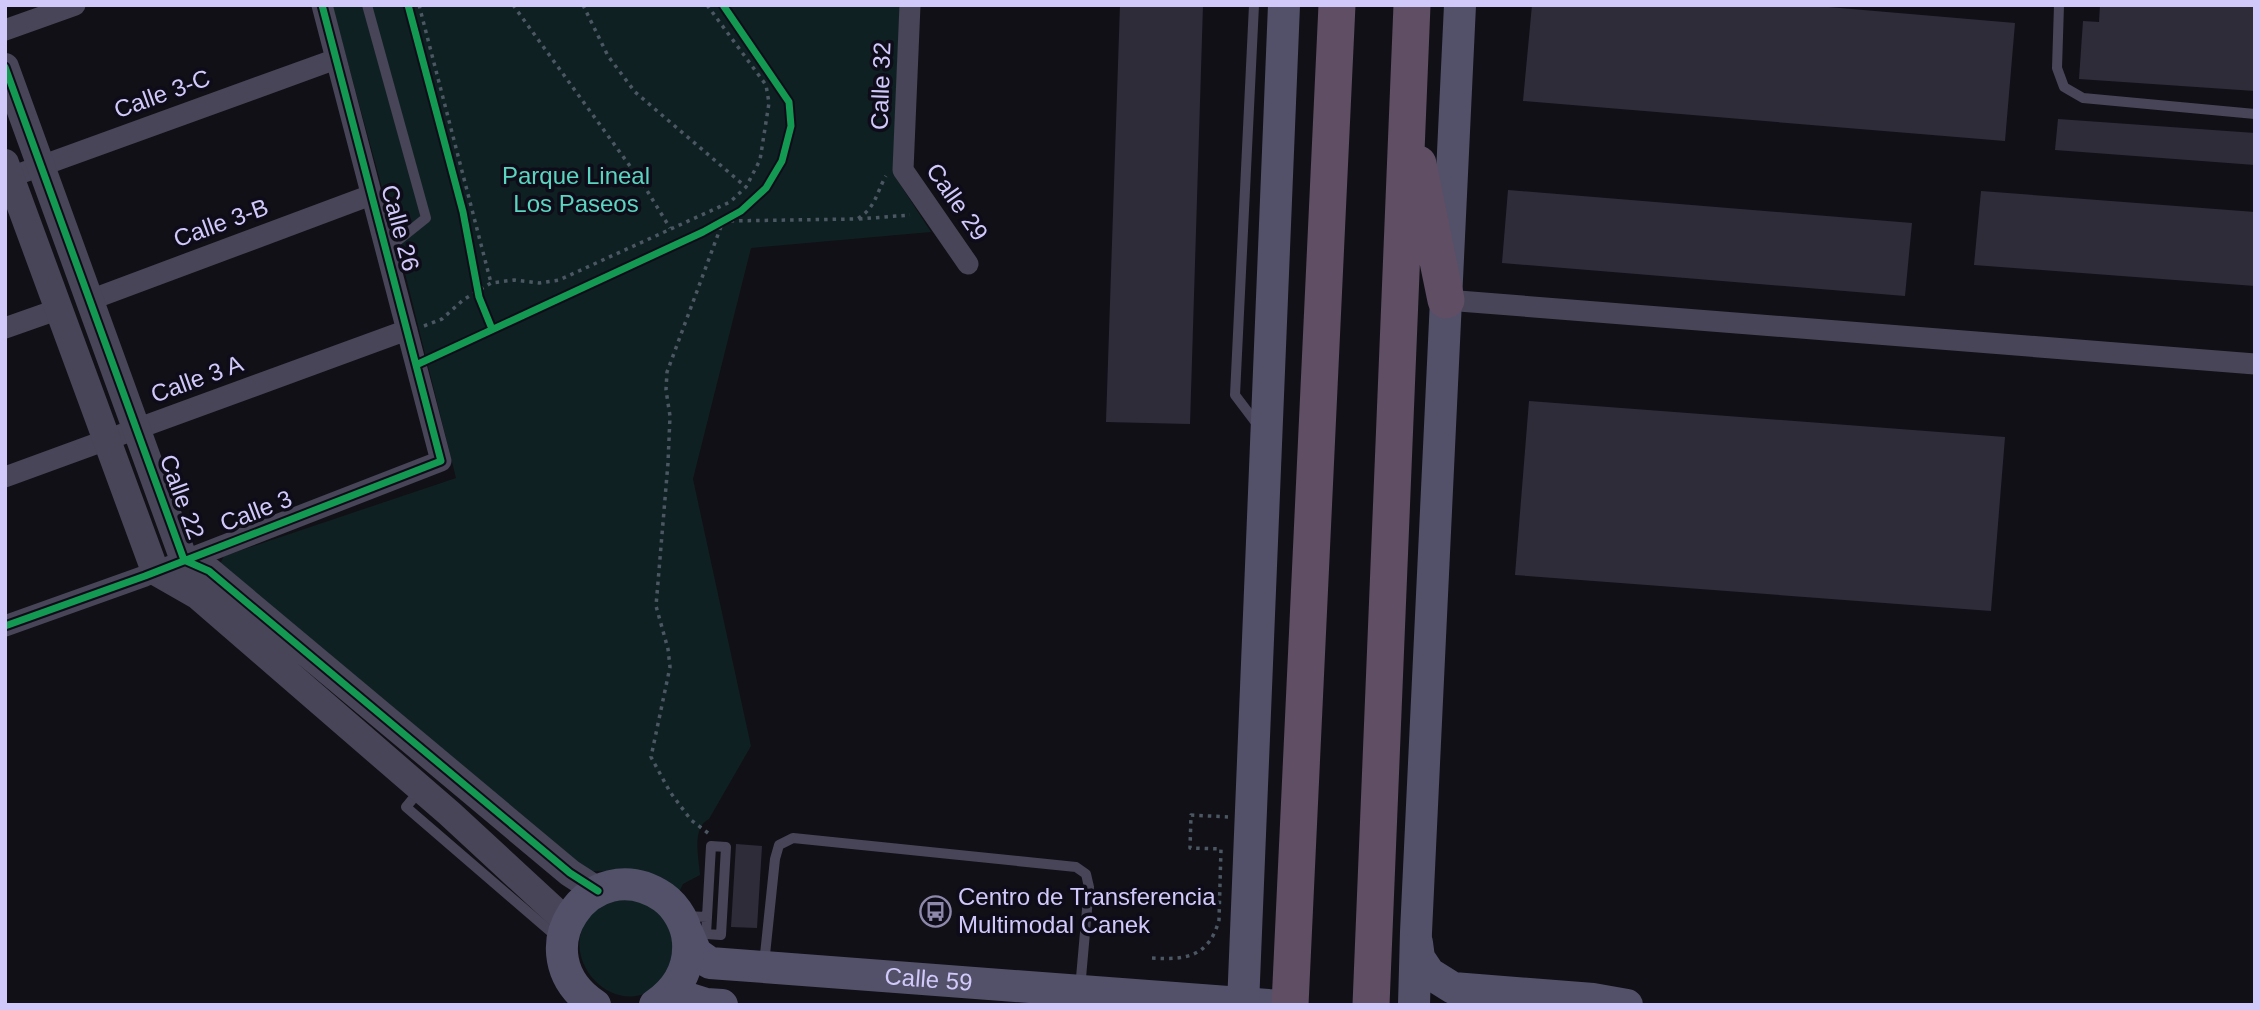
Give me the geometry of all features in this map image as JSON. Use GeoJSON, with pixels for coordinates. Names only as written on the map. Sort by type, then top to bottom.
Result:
{"type":"FeatureCollection","features":[{"type":"Feature","properties":{"kind":"highway"},"geometry":{"type":"LineString","coordinates":[[1283,999],[1337,5]]}},
{"type":"Feature","properties":{"kind":"highway"},"geometry":{"type":"LineString","coordinates":[[1372,997],[1412,5]]}},
{"type":"Feature","properties":{"kind":"highway"},"geometry":{"type":"LineString","coordinates":[[1406,110],[1446,300]]}},
{"type":"Feature","properties":{"kind":"main road"},"geometry":{"type":"LineString","coordinates":[[1243,1004],[1284,5]]}},
{"type":"Feature","properties":{"kind":"main road"},"geometry":{"type":"LineString","coordinates":[[1414,1005],[1460,5]]}},
{"type":"Feature","properties":{"kind":"main road","name":"Calle 59"},"geometry":{"type":"LineString","coordinates":[[598,891],[616,885],[635,885],[653,891],[669,901],[692,922],[696,953],[710,963],[1243,1004],[1283,999]]}},
{"type":"Feature","properties":{"kind":"main road"},"geometry":{"type":"LineString","coordinates":[[595,1005],[582,996],[569,981],[562,962],[564,932],[580,904],[598,891]]}},
{"type":"Feature","properties":{"kind":"main road"},"geometry":{"type":"LineString","coordinates":[[692,922],[689,955],[683,975],[667,1000],[722,1005]]}},
{"type":"Feature","properties":{"kind":"main road"},"geometry":{"type":"LineString","coordinates":[[1187,1000],[1228,969],[1247,931]]}},
{"type":"Feature","properties":{"kind":"main road"},"geometry":{"type":"LineString","coordinates":[[1416,932],[1419,958],[1429,973],[1453,988],[1593,999],[1627,1005]]}},
{"type":"Feature","properties":{"kind":"street"},"geometry":{"type":"LineString","coordinates":[[5,30],[75,5]]}},
{"type":"Feature","properties":{"kind":"street","name":"Calle 26"},"geometry":{"type":"LineString","coordinates":[[322,5],[441,461]]}},
{"type":"Feature","properties":{"kind":"street","name":"Calle 32"},"geometry":{"type":"LineString","coordinates":[[903,166],[910,5]]}},
{"type":"Feature","properties":{"kind":"street","name":"Calle 3-C"},"geometry":{"type":"LineString","coordinates":[[7,173],[41,166],[336,59]]}},
{"type":"Feature","properties":{"kind":"street","name":"Calle 22"},"geometry":{"type":"LineString","coordinates":[[5,67],[184,560],[209,571],[559,864],[598,891]]}},
{"type":"Feature","properties":{"kind":"street","name":"Calle 29"},"geometry":{"type":"LineString","coordinates":[[903,166],[968,264]]}},
{"type":"Feature","properties":{"kind":"street","name":"Calle 22"},"geometry":{"type":"LineString","coordinates":[[7,173],[155,570]]}},
{"type":"Feature","properties":{"kind":"street","name":"Calle 3-B"},"geometry":{"type":"LineString","coordinates":[[90,300],[371,195]]}},
{"type":"Feature","properties":{"kind":"street"},"geometry":{"type":"LineString","coordinates":[[1446,300],[2255,364]]}},
{"type":"Feature","properties":{"kind":"street"},"geometry":{"type":"LineString","coordinates":[[5,328],[59,309]]}},
{"type":"Feature","properties":{"kind":"street","name":"Calle 3 A"},"geometry":{"type":"LineString","coordinates":[[5,477],[407,332]]}},
{"type":"Feature","properties":{"kind":"street","name":"Calle 3"},"geometry":{"type":"LineString","coordinates":[[5,626],[441,461]]}},
{"type":"Feature","properties":{"kind":"street"},"geometry":{"type":"LineString","coordinates":[[155,570],[197,595],[421,789],[564,932]]}},
{"type":"Feature","properties":{"kind":"lane"},"geometry":{"type":"LineString","coordinates":[[367,5],[426,218],[386,250]]}},
{"type":"Feature","properties":{"kind":"lane"},"geometry":{"type":"LineString","coordinates":[[1254,5],[1236,395],[1266,438]]}},
{"type":"Feature","properties":{"kind":"lane"},"geometry":{"type":"LineString","coordinates":[[2060,5],[2057,68],[2064,87],[2084,98],[2255,114]]}},
{"type":"Feature","properties":{"kind":"lane"},"geometry":{"type":"LineString","coordinates":[[763,967],[775,859],[779,845],[793,838],[1076,867],[1086,874],[1090,887],[1080,992]]}},
{"type":"Feature","properties":{"kind":"lane"},"geometry":{"type":"LineString","coordinates":[[710,846],[726,847],[720,935],[706,934],[692,922],[710,846]]}},
{"type":"Feature","properties":{"kind":"path"},"geometry":{"type":"LineString","coordinates":[[419,5],[491,283]]}},
{"type":"Feature","properties":{"kind":"path"},"geometry":{"type":"LineString","coordinates":[[513,5],[636,174],[670,228]]}},
{"type":"Feature","properties":{"kind":"path"},"geometry":{"type":"LineString","coordinates":[[583,5],[608,56],[635,92],[746,187]]}},
{"type":"Feature","properties":{"kind":"path"},"geometry":{"type":"LineString","coordinates":[[407,332],[442,319],[491,283],[514,280],[539,283],[559,280],[730,202],[746,187],[760,160],[769,103],[766,85],[707,5]]}},
{"type":"Feature","properties":{"kind":"path"},"geometry":{"type":"LineString","coordinates":[[857,219],[865,214],[879,195],[883,180],[892,167],[903,166]]}},
{"type":"Feature","properties":{"kind":"path"},"geometry":{"type":"LineString","coordinates":[[460,199],[463,212]]}},
{"type":"Feature","properties":{"kind":"path"},"geometry":{"type":"LineString","coordinates":[[713,227],[741,211]]}},
{"type":"Feature","properties":{"kind":"path"},"geometry":{"type":"LineString","coordinates":[[723,221],[857,219],[933,214]]}},
{"type":"Feature","properties":{"kind":"path"},"geometry":{"type":"LineString","coordinates":[[710,846],[708,832],[691,820],[657,773],[650,757],[670,667],[656,606],[668,463],[670,416],[666,390],[667,372],[723,221]]}},
{"type":"Feature","properties":{"kind":"path"},"geometry":{"type":"LineString","coordinates":[[475,278],[479,294]]}},
{"type":"Feature","properties":{"kind":"path"},"geometry":{"type":"LineString","coordinates":[[1152,958],[1174,960],[1187,957],[1205,947],[1212,938],[1219,920],[1222,849],[1190,848],[1191,815],[1230,817]]}},
{"type":"Feature","properties":{"kind":"green space","name":"Parque Lineal Los Paseos"},"geometry":{"type":"Polygon","coordinates":[[[332,5],[909,5],[896,178],[931,232],[751,248],[693,479],[751,746],[709,819],[700,829],[697,844],[700,875],[683,884],[679,892],[647,872],[582,871],[218,568],[224,556],[456,478],[401,257],[332,5]]]}},
{"type":"Feature","properties":{"kind":"green space"},"geometry":{"type":"Polygon","coordinates":[[[634,895],[675,923],[672,972],[647,993],[632,996],[617,994],[604,988],[593,978],[580,952],[580,937],[585,923],[597,907],[610,900],[634,895]]]}},
{"type":"Feature","properties":{"kind":"building"},"geometry":{"type":"Polygon","coordinates":[[[1120,5],[1203,5],[1190,424],[1106,422],[1120,5]]]}},
{"type":"Feature","properties":{"kind":"building"},"geometry":{"type":"Polygon","coordinates":[[[1532,5],[1805,5],[2015,23],[2005,141],[1523,101],[1532,5]]]}},
{"type":"Feature","properties":{"kind":"building"},"geometry":{"type":"Polygon","coordinates":[[[2100,5],[2255,5],[2255,91],[2079,79],[2083,21],[2099,22],[2100,5]]]}},
{"type":"Feature","properties":{"kind":"building"},"geometry":{"type":"Polygon","coordinates":[[[2058,119],[2255,133],[2255,165],[2055,150],[2058,119]]]}},
{"type":"Feature","properties":{"kind":"building"},"geometry":{"type":"Polygon","coordinates":[[[1508,190],[1912,223],[1905,296],[1502,263],[1508,190]]]}},
{"type":"Feature","properties":{"kind":"building"},"geometry":{"type":"Polygon","coordinates":[[[1981,191],[2255,212],[2255,286],[1974,265],[1981,191]]]}},
{"type":"Feature","properties":{"kind":"building"},"geometry":{"type":"Polygon","coordinates":[[[1529,401],[2005,437],[1991,611],[1515,575],[1529,401]]]}},
{"type":"Feature","properties":{"kind":"building"},"geometry":{"type":"Polygon","coordinates":[[[736,844],[762,846],[757,928],[731,927],[736,844]]]}},
{"type":"Feature","properties":{"kind":"cycle path"},"geometry":{"type":"LineString","coordinates":[[5,626],[145,576],[441,461],[322,5]]}},
{"type":"Feature","properties":{"kind":"cycle path"},"geometry":{"type":"LineString","coordinates":[[408,5],[463,212],[479,297],[492,329]]}},
{"type":"Feature","properties":{"kind":"cycle path"},"geometry":{"type":"LineString","coordinates":[[416,365],[703,232],[741,211],[766,188],[782,161],[791,126],[789,102],[723,5]]}},
{"type":"Feature","properties":{"kind":"cycle path"},"geometry":{"type":"LineString","coordinates":[[5,67],[184,560],[209,571],[570,873],[598,891]]}},
{"type":"Feature","properties":{"kind":"place","name":"Centro de Transferencia Multimodal Canek"},"geometry":{"type":"Point","coordinates":[935,911]}}]}
